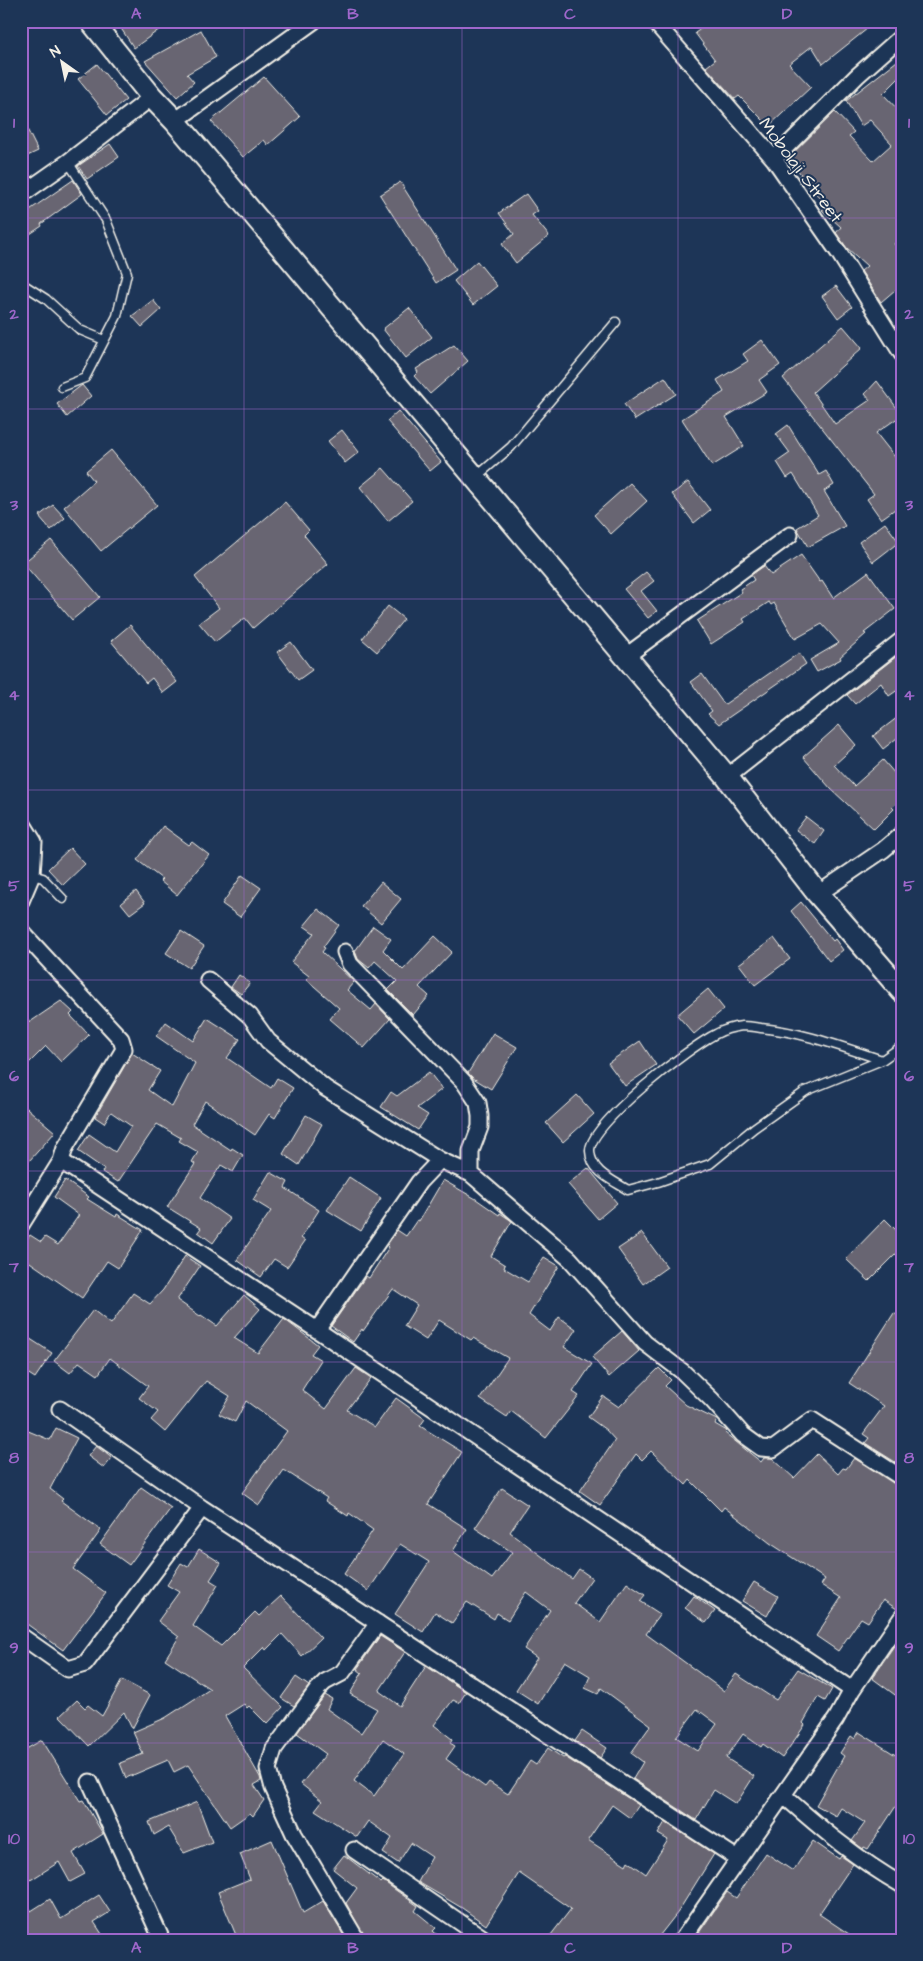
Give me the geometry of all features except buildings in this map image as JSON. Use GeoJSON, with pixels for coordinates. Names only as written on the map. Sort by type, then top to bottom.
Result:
{"type":"FeatureCollection","features":[{"type":"Feature","properties":{"kind":"street"},"geometry":{"type":"LineString","coordinates":[[91,21],[152,97],[175,121],[727,777],[818,894],[902,991]]}},
{"type":"Feature","properties":{"kind":"street"},"geometry":{"type":"LineString","coordinates":[[175,121],[314,21]]}},
{"type":"Feature","properties":{"kind":"street","name":"Mobolaji Street"},"geometry":{"type":"LineString","coordinates":[[654,21],[774,159],[839,253],[902,354]]}},
{"type":"Feature","properties":{"kind":"street"},"geometry":{"type":"LineString","coordinates":[[774,159],[857,76],[902,36]]}},
{"type":"Feature","properties":{"kind":"street"},"geometry":{"type":"LineString","coordinates":[[23,191],[68,162],[152,97]]}},
{"type":"Feature","properties":{"kind":"street"},"geometry":{"type":"LineString","coordinates":[[625,657],[790,535]]}},
{"type":"Feature","properties":{"kind":"street"},"geometry":{"type":"LineString","coordinates":[[727,777],[902,640]]}},
{"type":"Feature","properties":{"kind":"street"},"geometry":{"type":"LineString","coordinates":[[21,821],[34,842],[32,874],[21,901]]}},
{"type":"Feature","properties":{"kind":"street"},"geometry":{"type":"LineString","coordinates":[[818,894],[883,850],[902,834]]}},
{"type":"Feature","properties":{"kind":"street"},"geometry":{"type":"LineString","coordinates":[[21,931],[121,1039],[124,1049],[65,1148],[61,1161],[21,1225]]}},
{"type":"Feature","properties":{"kind":"street"},"geometry":{"type":"LineString","coordinates":[[345,952],[350,964],[464,1082],[478,1103],[480,1127],[471,1151],[471,1174]]}},
{"type":"Feature","properties":{"kind":"street"},"geometry":{"type":"LineString","coordinates":[[208,980],[250,1016],[268,1041],[325,1088],[440,1160],[471,1174],[570,1259],[645,1343],[683,1372],[744,1435],[761,1448],[774,1449],[812,1420],[902,1478]]}},
{"type":"Feature","properties":{"kind":"street"},"geometry":{"type":"LineString","coordinates":[[317,1330],[413,1190],[440,1160]]}},
{"type":"Feature","properties":{"kind":"street"},"geometry":{"type":"LineString","coordinates":[[61,1161],[317,1330],[852,1690]]}},
{"type":"Feature","properties":{"kind":"street"},"geometry":{"type":"LineString","coordinates":[[60,1409],[202,1508],[738,1859]]}},
{"type":"Feature","properties":{"kind":"street"},"geometry":{"type":"LineString","coordinates":[[21,1636],[68,1669],[85,1664],[202,1508]]}},
{"type":"Feature","properties":{"kind":"street"},"geometry":{"type":"LineString","coordinates":[[682,1940],[836,1719],[852,1690],[902,1617]]}},
{"type":"Feature","properties":{"kind":"street"},"geometry":{"type":"LineString","coordinates":[[356,1940],[294,1834],[273,1788],[268,1769],[274,1749],[318,1689],[325,1682],[342,1673],[378,1623]]}},
{"type":"Feature","properties":{"kind":"street"},"geometry":{"type":"LineString","coordinates":[[90,1782],[162,1940]]}},
{"type":"Feature","properties":{"kind":"street"},"geometry":{"type":"LineString","coordinates":[[783,1795],[824,1832],[879,1871],[902,1884]]}},
{"type":"Feature","properties":{"kind":"street"},"geometry":{"type":"LineString","coordinates":[[354,1850],[486,1940]]}},
{"type":"Feature","properties":{"kind":"lane"},"geometry":{"type":"LineString","coordinates":[[62,387],[85,378],[117,316],[127,273],[106,220],[68,162]]}},
{"type":"Feature","properties":{"kind":"lane"},"geometry":{"type":"LineString","coordinates":[[21,283],[46,299],[80,330],[104,340]]}},
{"type":"Feature","properties":{"kind":"lane"},"geometry":{"type":"LineString","coordinates":[[474,478],[511,447],[616,322]]}},
{"type":"Feature","properties":{"kind":"lane"},"geometry":{"type":"LineString","coordinates":[[32,874],[44,878],[63,898]]}},
{"type":"Feature","properties":{"kind":"lane"},"geometry":{"type":"LineString","coordinates":[[882,1060],[802,1034],[773,1029],[742,1026],[717,1033],[675,1062],[616,1111],[594,1136],[590,1149],[592,1160],[597,1170],[628,1190],[710,1164],[754,1128],[806,1091],[882,1060],[902,1046]]}}]}
